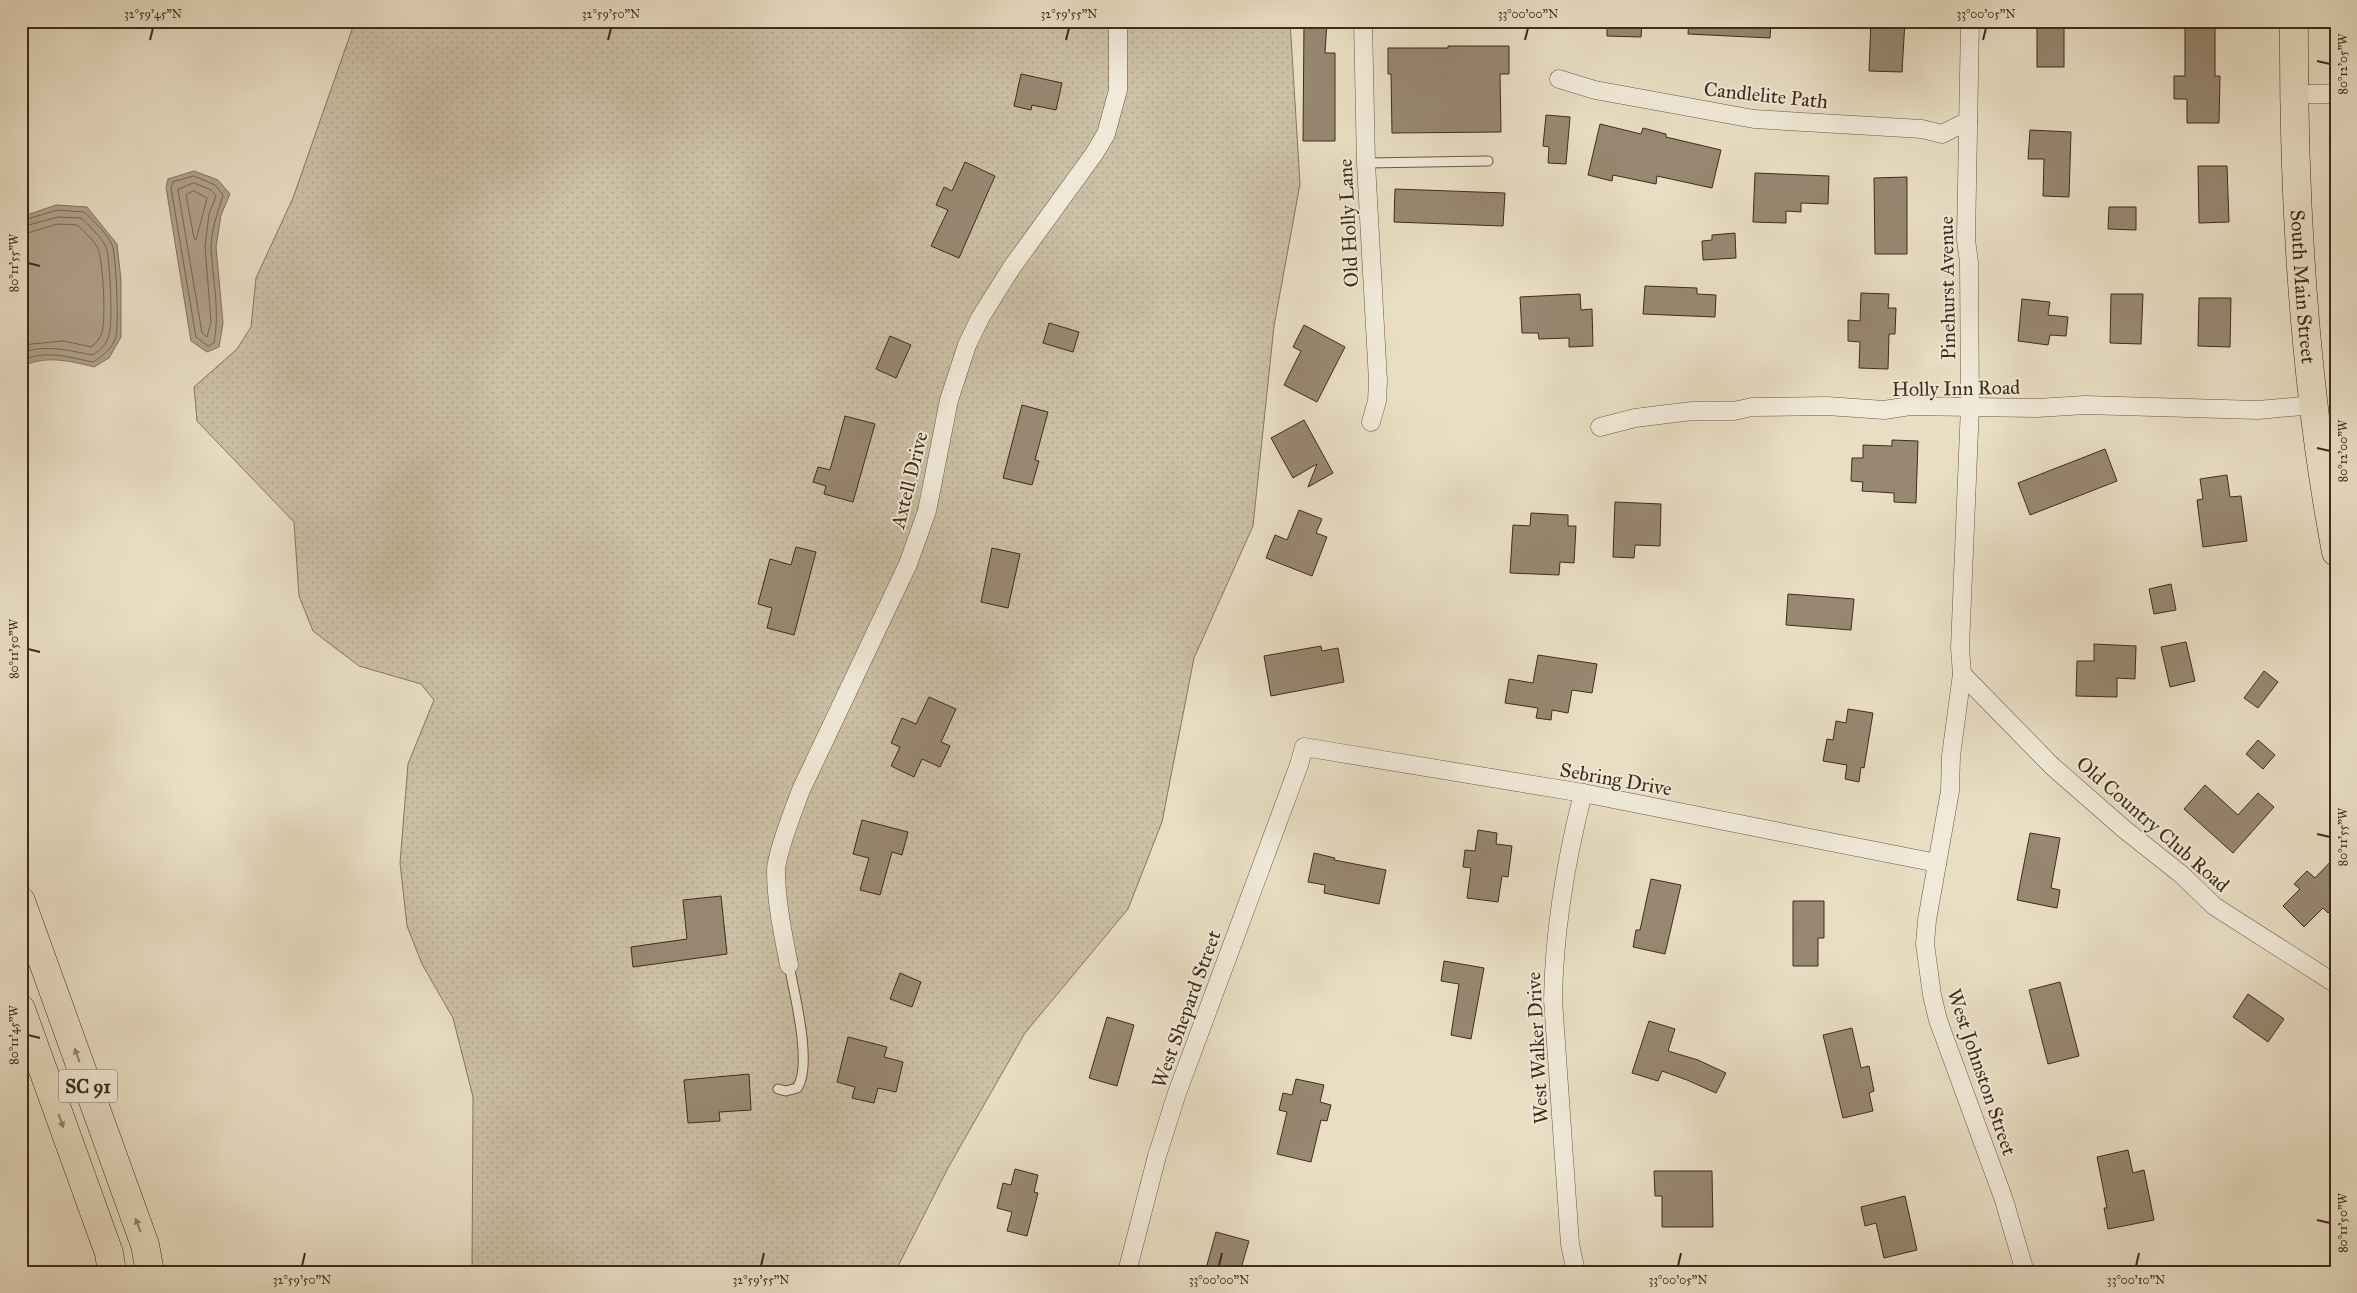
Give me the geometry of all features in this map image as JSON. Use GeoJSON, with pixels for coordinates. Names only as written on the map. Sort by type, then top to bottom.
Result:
{"type":"FeatureCollection","features":[{"type":"Feature","properties":{"kind":"main road","name":"South Main Street"},"geometry":{"type":"LineString","coordinates":[[2294,21],[2293,94],[2303,290],[2326,502],[2336,552]]}},
{"type":"Feature","properties":{"kind":"main road","name":"SC 91"},"geometry":{"type":"LineString","coordinates":[[21,901],[145,1244],[150,1272]]}},
{"type":"Feature","properties":{"kind":"main road","name":"SC 91"},"geometry":{"type":"LineString","coordinates":[[21,1009],[109,1253],[112,1272]]}},
{"type":"Feature","properties":{"kind":"street","name":"Axtell Drive"},"geometry":{"type":"LineString","coordinates":[[789,965],[780,918],[776,868],[790,816],[908,564],[927,511],[948,400],[967,345],[980,318],[1012,267],[1094,154],[1106,134],[1118,90],[1118,21]]}},
{"type":"Feature","properties":{"kind":"street","name":"Old Holly Lane"},"geometry":{"type":"LineString","coordinates":[[1363,21],[1366,163],[1378,381],[1377,401],[1371,422]]}},
{"type":"Feature","properties":{"kind":"street","name":"Pinehurst Avenue"},"geometry":{"type":"LineString","coordinates":[[1962,674],[1960,648],[1970,406],[1969,262],[1966,240],[1970,21]]}},
{"type":"Feature","properties":{"kind":"street","name":"Candlelite Path"},"geometry":{"type":"LineString","coordinates":[[1559,79],[1595,90],[1754,119],[1922,129],[1942,134],[1968,122]]}},
{"type":"Feature","properties":{"kind":"street"},"geometry":{"type":"LineString","coordinates":[[2293,94],[2336,94]]}},
{"type":"Feature","properties":{"kind":"street","name":"Holly Inn Road"},"geometry":{"type":"LineString","coordinates":[[1600,426],[1635,418],[1692,411],[1734,411],[1752,407],[1827,406],[1884,410],[1910,406],[2038,408],[2085,405],[2258,410],[2314,405]]}},
{"type":"Feature","properties":{"kind":"street","name":"West Johnston Street"},"geometry":{"type":"LineString","coordinates":[[1962,674],[1951,756],[1950,791],[1927,920],[1925,944],[1932,995],[1948,1048],[2004,1200],[2025,1272]]}},
{"type":"Feature","properties":{"kind":"street","name":"Old Country Club Road"},"geometry":{"type":"LineString","coordinates":[[1962,674],[2052,766],[2124,829],[2182,875],[2214,906],[2336,984]]}},
{"type":"Feature","properties":{"kind":"street","name":"Sebring Drive"},"geometry":{"type":"LineString","coordinates":[[1299,765],[1304,747],[1583,794],[1937,863]]}},
{"type":"Feature","properties":{"kind":"street","name":"West Shepard Street"},"geometry":{"type":"LineString","coordinates":[[1127,1272],[1157,1156],[1177,1093],[1299,765]]}},
{"type":"Feature","properties":{"kind":"street","name":"West Walker Drive"},"geometry":{"type":"LineString","coordinates":[[1576,1272],[1570,1244],[1553,991],[1554,962],[1562,908],[1583,794]]}},
{"type":"Feature","properties":{"kind":"lane"},"geometry":{"type":"LineString","coordinates":[[1366,163],[1488,161]]}},
{"type":"Feature","properties":{"kind":"lane"},"geometry":{"type":"LineString","coordinates":[[778,1089],[786,1091],[797,1088],[803,1076],[801,1037],[789,965]]}},
{"type":"Feature","properties":{"kind":"shaded area"},"geometry":{"type":"Polygon","coordinates":[[[355,21],[1290,21],[1300,184],[1274,326],[1253,526],[1194,658],[1162,822],[1128,909],[1025,1033],[948,1168],[895,1272],[472,1272],[473,1097],[453,1018],[422,964],[407,926],[400,863],[408,764],[434,700],[421,684],[359,666],[313,631],[299,596],[294,522],[197,421],[194,387],[237,349],[251,327],[256,278],[293,198],[355,21]]]}},
{"type":"Feature","properties":{"kind":"water"},"geometry":{"type":"Polygon","coordinates":[[[194,171],[218,180],[230,194],[221,215],[216,247],[223,323],[219,347],[207,352],[191,341],[166,187],[168,179],[194,171]]]}},
{"type":"Feature","properties":{"kind":"water"},"geometry":{"type":"Polygon","coordinates":[[[56,205],[87,207],[117,244],[121,280],[121,337],[109,358],[94,367],[66,361],[47,360],[38,361],[21,368],[21,217],[56,205]]]}},
{"type":"Feature","properties":{"kind":"building"},"geometry":{"type":"Polygon","coordinates":[[[1304,21],[1327,21],[1325,53],[1335,53],[1335,141],[1303,141],[1304,21]]]}},
{"type":"Feature","properties":{"kind":"building"},"geometry":{"type":"Polygon","coordinates":[[[1607,21],[1642,21],[1641,37],[1607,36],[1607,21]]]}},
{"type":"Feature","properties":{"kind":"building"},"geometry":{"type":"Polygon","coordinates":[[[1689,21],[1771,21],[1770,38],[1688,34],[1689,21]]]}},
{"type":"Feature","properties":{"kind":"building"},"geometry":{"type":"Polygon","coordinates":[[[1871,21],[1905,21],[1902,72],[1869,71],[1871,21]]]}},
{"type":"Feature","properties":{"kind":"building"},"geometry":{"type":"Polygon","coordinates":[[[2037,21],[2064,21],[2064,67],[2037,67],[2037,21]]]}},
{"type":"Feature","properties":{"kind":"building"},"geometry":{"type":"Polygon","coordinates":[[[2185,21],[2215,21],[2215,76],[2220,76],[2219,123],[2187,123],[2187,99],[2174,99],[2174,76],[2185,76],[2185,21]]]}},
{"type":"Feature","properties":{"kind":"building"},"geometry":{"type":"Polygon","coordinates":[[[1448,46],[1509,46],[1509,74],[1500,74],[1501,132],[1392,133],[1391,74],[1388,74],[1388,48],[1448,48],[1448,46]]]}},
{"type":"Feature","properties":{"kind":"building"},"geometry":{"type":"Polygon","coordinates":[[[1021,74],[1062,83],[1056,110],[1032,105],[1031,110],[1014,106],[1021,74]]]}},
{"type":"Feature","properties":{"kind":"building"},"geometry":{"type":"Polygon","coordinates":[[[1546,115],[1570,117],[1566,164],[1548,163],[1549,147],[1543,146],[1546,115]]]}},
{"type":"Feature","properties":{"kind":"building"},"geometry":{"type":"Polygon","coordinates":[[[1600,124],[1641,134],[1643,128],[1666,134],[1666,137],[1721,150],[1712,188],[1657,176],[1656,184],[1613,175],[1612,181],[1588,175],[1600,124]]]}},
{"type":"Feature","properties":{"kind":"building"},"geometry":{"type":"Polygon","coordinates":[[[2030,130],[2071,132],[2069,197],[2043,196],[2044,159],[2028,159],[2030,130]]]}},
{"type":"Feature","properties":{"kind":"building"},"geometry":{"type":"Polygon","coordinates":[[[965,162],[995,176],[959,258],[931,246],[948,210],[936,205],[944,187],[952,191],[965,162]]]}},
{"type":"Feature","properties":{"kind":"building"},"geometry":{"type":"Polygon","coordinates":[[[2198,166],[2227,166],[2229,222],[2199,223],[2198,166]]]}},
{"type":"Feature","properties":{"kind":"building"},"geometry":{"type":"Polygon","coordinates":[[[1755,173],[1829,176],[1828,204],[1801,203],[1801,212],[1786,211],[1786,223],[1753,222],[1755,173]]]}},
{"type":"Feature","properties":{"kind":"building"},"geometry":{"type":"Polygon","coordinates":[[[1907,177],[1907,254],[1875,254],[1874,178],[1907,177]]]}},
{"type":"Feature","properties":{"kind":"building"},"geometry":{"type":"Polygon","coordinates":[[[1395,189],[1505,193],[1503,226],[1394,222],[1395,189]]]}},
{"type":"Feature","properties":{"kind":"building"},"geometry":{"type":"Polygon","coordinates":[[[2109,207],[2136,207],[2136,230],[2108,229],[2109,207]]]}},
{"type":"Feature","properties":{"kind":"building"},"geometry":{"type":"Polygon","coordinates":[[[1735,233],[1736,258],[1703,260],[1702,241],[1712,240],[1712,235],[1735,233]]]}},
{"type":"Feature","properties":{"kind":"building"},"geometry":{"type":"Polygon","coordinates":[[[1645,286],[1697,288],[1697,294],[1716,295],[1715,317],[1643,314],[1645,286]]]}},
{"type":"Feature","properties":{"kind":"building"},"geometry":{"type":"Polygon","coordinates":[[[1861,293],[1889,294],[1888,308],[1896,308],[1895,334],[1889,334],[1888,369],[1859,368],[1860,342],[1848,341],[1848,320],[1860,321],[1861,293]]]}},
{"type":"Feature","properties":{"kind":"building"},"geometry":{"type":"Polygon","coordinates":[[[1580,294],[1581,310],[1592,309],[1593,346],[1569,347],[1569,338],[1539,339],[1538,333],[1522,333],[1520,297],[1580,294]]]}},
{"type":"Feature","properties":{"kind":"building"},"geometry":{"type":"Polygon","coordinates":[[[2111,294],[2143,294],[2141,344],[2110,343],[2111,294]]]}},
{"type":"Feature","properties":{"kind":"building"},"geometry":{"type":"Polygon","coordinates":[[[2199,298],[2231,298],[2230,347],[2198,346],[2199,298]]]}},
{"type":"Feature","properties":{"kind":"building"},"geometry":{"type":"Polygon","coordinates":[[[2022,299],[2050,302],[2048,315],[2068,317],[2066,336],[2050,335],[2048,345],[2018,341],[2022,299]]]}},
{"type":"Feature","properties":{"kind":"building"},"geometry":{"type":"Polygon","coordinates":[[[1049,323],[1079,332],[1073,352],[1043,343],[1049,323]]]}},
{"type":"Feature","properties":{"kind":"building"},"geometry":{"type":"Polygon","coordinates":[[[1304,325],[1345,347],[1317,402],[1284,385],[1301,351],[1293,347],[1304,325]]]}},
{"type":"Feature","properties":{"kind":"building"},"geometry":{"type":"Polygon","coordinates":[[[890,336],[911,345],[896,378],[876,369],[890,336]]]}},
{"type":"Feature","properties":{"kind":"building"},"geometry":{"type":"Polygon","coordinates":[[[1022,405],[1048,412],[1035,460],[1039,461],[1032,485],[1003,478],[1022,405]]]}},
{"type":"Feature","properties":{"kind":"building"},"geometry":{"type":"Polygon","coordinates":[[[845,416],[875,424],[853,502],[824,494],[826,486],[813,482],[818,467],[830,470],[845,416]]]}},
{"type":"Feature","properties":{"kind":"building"},"geometry":{"type":"Polygon","coordinates":[[[1304,420],[1333,473],[1308,487],[1317,464],[1293,478],[1271,438],[1304,420]]]}},
{"type":"Feature","properties":{"kind":"building"},"geometry":{"type":"Polygon","coordinates":[[[1892,440],[1918,441],[1916,503],[1894,502],[1894,493],[1862,491],[1863,482],[1851,481],[1852,458],[1863,458],[1863,445],[1892,446],[1892,440]]]}},
{"type":"Feature","properties":{"kind":"building"},"geometry":{"type":"Polygon","coordinates":[[[2105,449],[2117,481],[2030,515],[2018,483],[2105,449]]]}},
{"type":"Feature","properties":{"kind":"building"},"geometry":{"type":"Polygon","coordinates":[[[2227,475],[2230,497],[2241,496],[2247,541],[2203,547],[2197,500],[2203,499],[2200,479],[2227,475]]]}},
{"type":"Feature","properties":{"kind":"building"},"geometry":{"type":"Polygon","coordinates":[[[1615,502],[1661,504],[1660,546],[1635,545],[1634,558],[1613,557],[1615,502]]]}},
{"type":"Feature","properties":{"kind":"building"},"geometry":{"type":"Polygon","coordinates":[[[1299,510],[1322,519],[1316,533],[1327,537],[1312,576],[1266,558],[1275,535],[1287,540],[1299,510]]]}},
{"type":"Feature","properties":{"kind":"building"},"geometry":{"type":"Polygon","coordinates":[[[1531,513],[1568,515],[1568,526],[1576,526],[1574,563],[1560,562],[1559,575],[1510,573],[1513,525],[1530,526],[1531,513]]]}},
{"type":"Feature","properties":{"kind":"building"},"geometry":{"type":"Polygon","coordinates":[[[796,547],[816,552],[794,635],[767,628],[772,608],[758,604],[770,559],[791,565],[796,547]]]}},
{"type":"Feature","properties":{"kind":"building"},"geometry":{"type":"Polygon","coordinates":[[[992,548],[1020,554],[1008,608],[981,602],[992,548]]]}},
{"type":"Feature","properties":{"kind":"building"},"geometry":{"type":"Polygon","coordinates":[[[2171,584],[2176,610],[2154,614],[2149,589],[2171,584]]]}},
{"type":"Feature","properties":{"kind":"building"},"geometry":{"type":"Polygon","coordinates":[[[1788,594],[1854,599],[1851,630],[1786,625],[1788,594]]]}},
{"type":"Feature","properties":{"kind":"building"},"geometry":{"type":"Polygon","coordinates":[[[2186,642],[2195,681],[2170,687],[2161,647],[2186,642]]]}},
{"type":"Feature","properties":{"kind":"building"},"geometry":{"type":"Polygon","coordinates":[[[2094,644],[2136,646],[2135,679],[2117,678],[2117,697],[2076,696],[2077,661],[2094,661],[2094,644]]]}},
{"type":"Feature","properties":{"kind":"building"},"geometry":{"type":"Polygon","coordinates":[[[1321,646],[1322,651],[1338,648],[1344,682],[1271,696],[1264,656],[1321,646]]]}},
{"type":"Feature","properties":{"kind":"building"},"geometry":{"type":"Polygon","coordinates":[[[1538,655],[1597,664],[1592,693],[1572,690],[1568,713],[1552,710],[1551,720],[1536,718],[1538,708],[1505,703],[1509,679],[1533,683],[1538,655]]]}},
{"type":"Feature","properties":{"kind":"building"},"geometry":{"type":"Polygon","coordinates":[[[2264,671],[2278,682],[2258,708],[2244,698],[2264,671]]]}},
{"type":"Feature","properties":{"kind":"building"},"geometry":{"type":"Polygon","coordinates":[[[929,697],[956,709],[941,742],[950,746],[940,767],[922,759],[914,777],[891,766],[900,747],[891,743],[902,718],[916,724],[929,697]]]}},
{"type":"Feature","properties":{"kind":"building"},"geometry":{"type":"Polygon","coordinates":[[[1848,709],[1873,713],[1864,768],[1861,767],[1859,782],[1845,779],[1847,765],[1823,761],[1827,739],[1833,740],[1836,721],[1846,723],[1848,709]]]}},
{"type":"Feature","properties":{"kind":"building"},"geometry":{"type":"Polygon","coordinates":[[[2258,740],[2275,755],[2263,769],[2246,754],[2258,740]]]}},
{"type":"Feature","properties":{"kind":"building"},"geometry":{"type":"Polygon","coordinates":[[[2205,785],[2238,815],[2258,793],[2274,807],[2233,853],[2184,809],[2205,785]]]}},
{"type":"Feature","properties":{"kind":"building"},"geometry":{"type":"Polygon","coordinates":[[[862,820],[908,832],[902,855],[892,852],[880,895],[860,890],[869,858],[853,854],[862,820]]]}},
{"type":"Feature","properties":{"kind":"building"},"geometry":{"type":"Polygon","coordinates":[[[1478,830],[1497,833],[1496,844],[1512,846],[1508,877],[1502,876],[1498,902],[1467,898],[1471,868],[1463,867],[1465,850],[1475,851],[1478,830]]]}},
{"type":"Feature","properties":{"kind":"building"},"geometry":{"type":"Polygon","coordinates":[[[2030,833],[2060,838],[2051,888],[2060,890],[2057,908],[2017,900],[2030,833]]]}},
{"type":"Feature","properties":{"kind":"building"},"geometry":{"type":"Polygon","coordinates":[[[1314,853],[1335,858],[1334,860],[1386,870],[1379,904],[1324,893],[1325,885],[1308,882],[1314,853]]]}},
{"type":"Feature","properties":{"kind":"building"},"geometry":{"type":"Polygon","coordinates":[[[2336,856],[2336,905],[2328,913],[2323,908],[2304,927],[2283,906],[2300,889],[2294,884],[2307,871],[2315,878],[2336,856]]]}},
{"type":"Feature","properties":{"kind":"building"},"geometry":{"type":"Polygon","coordinates":[[[1651,879],[1681,885],[1665,954],[1633,947],[1636,930],[1640,930],[1651,879]]]}},
{"type":"Feature","properties":{"kind":"building"},"geometry":{"type":"Polygon","coordinates":[[[721,896],[727,954],[633,967],[631,947],[687,939],[683,900],[721,896]]]}},
{"type":"Feature","properties":{"kind":"building"},"geometry":{"type":"Polygon","coordinates":[[[1793,901],[1824,901],[1824,938],[1818,938],[1818,966],[1793,966],[1793,901]]]}},
{"type":"Feature","properties":{"kind":"building"},"geometry":{"type":"Polygon","coordinates":[[[1444,961],[1484,968],[1471,1039],[1451,1035],[1459,984],[1441,981],[1444,961]]]}},
{"type":"Feature","properties":{"kind":"building"},"geometry":{"type":"Polygon","coordinates":[[[900,973],[921,982],[912,1007],[890,999],[900,973]]]}},
{"type":"Feature","properties":{"kind":"building"},"geometry":{"type":"Polygon","coordinates":[[[2060,982],[2079,1056],[2048,1064],[2029,990],[2060,982]]]}},
{"type":"Feature","properties":{"kind":"building"},"geometry":{"type":"Polygon","coordinates":[[[2248,994],[2284,1019],[2268,1042],[2233,1017],[2248,994]]]}},
{"type":"Feature","properties":{"kind":"building"},"geometry":{"type":"Polygon","coordinates":[[[1107,1017],[1134,1025],[1117,1086],[1089,1078],[1107,1017]]]}},
{"type":"Feature","properties":{"kind":"building"},"geometry":{"type":"Polygon","coordinates":[[[1649,1021],[1675,1029],[1668,1051],[1698,1060],[1726,1073],[1716,1093],[1662,1071],[1658,1081],[1632,1073],[1649,1021]]]}},
{"type":"Feature","properties":{"kind":"building"},"geometry":{"type":"Polygon","coordinates":[[[1852,1028],[1861,1068],[1869,1066],[1874,1091],[1869,1093],[1873,1111],[1843,1118],[1823,1035],[1852,1028]]]}},
{"type":"Feature","properties":{"kind":"building"},"geometry":{"type":"Polygon","coordinates":[[[848,1037],[887,1047],[884,1057],[903,1062],[896,1092],[878,1088],[874,1103],[852,1098],[855,1087],[837,1082],[848,1037]]]}},
{"type":"Feature","properties":{"kind":"building"},"geometry":{"type":"Polygon","coordinates":[[[749,1074],[751,1110],[719,1112],[720,1121],[688,1123],[684,1080],[749,1074]]]}},
{"type":"Feature","properties":{"kind":"building"},"geometry":{"type":"Polygon","coordinates":[[[1296,1079],[1324,1085],[1320,1102],[1331,1105],[1327,1121],[1321,1120],[1311,1162],[1277,1154],[1287,1112],[1279,1110],[1283,1093],[1292,1095],[1296,1079]]]}},
{"type":"Feature","properties":{"kind":"building"},"geometry":{"type":"Polygon","coordinates":[[[2128,1150],[2133,1173],[2144,1170],[2154,1220],[2108,1229],[2104,1208],[2107,1208],[2097,1157],[2128,1150]]]}},
{"type":"Feature","properties":{"kind":"building"},"geometry":{"type":"Polygon","coordinates":[[[1015,1169],[1038,1175],[1034,1192],[1038,1193],[1027,1236],[1007,1231],[1012,1212],[997,1208],[1003,1183],[1011,1185],[1015,1169]]]}},
{"type":"Feature","properties":{"kind":"building"},"geometry":{"type":"Polygon","coordinates":[[[1654,1171],[1712,1171],[1713,1227],[1662,1227],[1662,1196],[1655,1196],[1654,1171]]]}},
{"type":"Feature","properties":{"kind":"building"},"geometry":{"type":"Polygon","coordinates":[[[1905,1196],[1917,1250],[1884,1258],[1876,1223],[1865,1226],[1861,1207],[1905,1196]]]}},
{"type":"Feature","properties":{"kind":"building"},"geometry":{"type":"Polygon","coordinates":[[[1216,1232],[1249,1241],[1240,1272],[1205,1272],[1216,1232]]]}}]}
